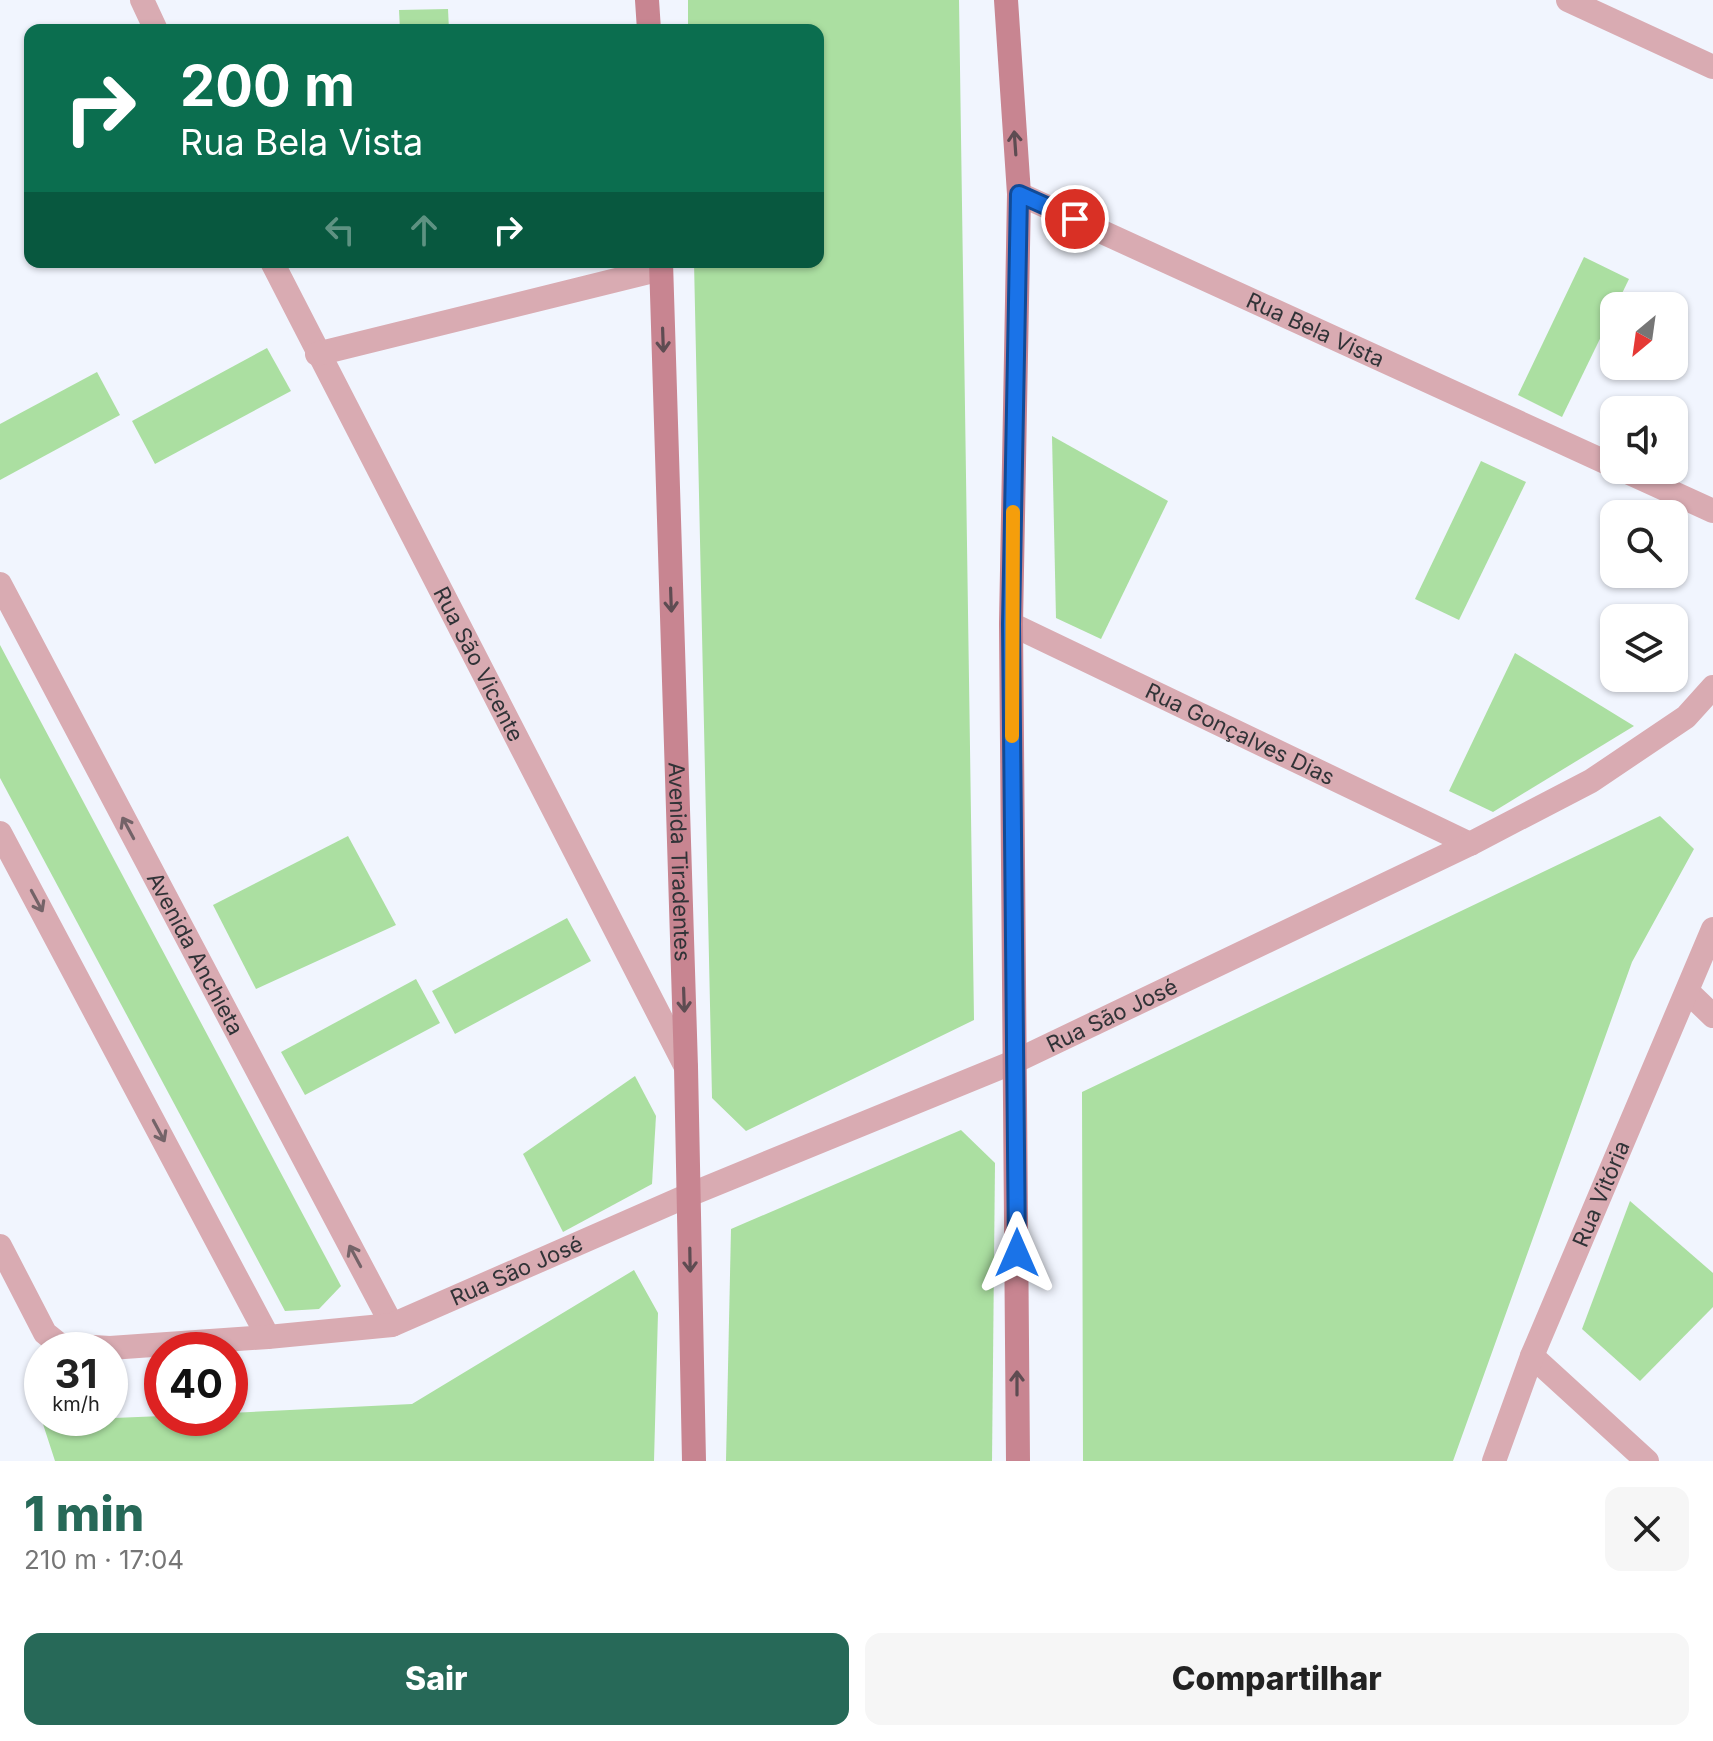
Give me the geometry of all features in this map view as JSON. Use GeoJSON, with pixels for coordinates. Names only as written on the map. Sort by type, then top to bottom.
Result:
{"type":"FeatureCollection","features":[{"type":"Feature","properties":{"kind":"street"},"geometry":{"type":"LineString","coordinates":[[142,0],[153,24]]}},
{"type":"Feature","properties":{"kind":"street"},"geometry":{"type":"LineString","coordinates":[[647,0],[649,24]]}},
{"type":"Feature","properties":{"kind":"street"},"geometry":{"type":"LineString","coordinates":[[1006,0],[1019,194],[1011,624],[1018,1461]]}},
{"type":"Feature","properties":{"kind":"street"},"geometry":{"type":"LineString","coordinates":[[1568,0],[1713,67]]}},
{"type":"Feature","properties":{"kind":"street","name":"Rua Bela Vista"},"geometry":{"type":"LineString","coordinates":[[1019,194],[1600,460]]}},
{"type":"Feature","properties":{"kind":"street","name":"Rua São Vicente"},"geometry":{"type":"LineString","coordinates":[[275,268],[686,1067]]}},
{"type":"Feature","properties":{"kind":"street"},"geometry":{"type":"LineString","coordinates":[[317,354],[653,268]]}},
{"type":"Feature","properties":{"kind":"street","name":"Avenida Tiradentes"},"geometry":{"type":"LineString","coordinates":[[661,268],[686,1067],[694,1461]]}},
{"type":"Feature","properties":{"kind":"street"},"geometry":{"type":"LineString","coordinates":[[1654,484],[1713,511]]}},
{"type":"Feature","properties":{"kind":"street","name":"Avenida Anchieta"},"geometry":{"type":"LineString","coordinates":[[0,584],[392,1325]]}},
{"type":"Feature","properties":{"kind":"street","name":"Rua Gonçalves Dias"},"geometry":{"type":"LineString","coordinates":[[1011,624],[1470,844]]}},
{"type":"Feature","properties":{"kind":"street","name":"Rua São José"},"geometry":{"type":"LineString","coordinates":[[0,1246],[41,1325],[54,1343],[90,1349],[392,1325],[689,1195],[1016,1061],[1470,844],[1615,766],[1686,717],[1713,687]]}},
{"type":"Feature","properties":{"kind":"street"},"geometry":{"type":"LineString","coordinates":[[0,833],[268,1337]]}},
{"type":"Feature","properties":{"kind":"street","name":"Rua Vitória"},"geometry":{"type":"LineString","coordinates":[[1494,1461],[1532,1356],[1713,929]]}},
{"type":"Feature","properties":{"kind":"street"},"geometry":{"type":"LineString","coordinates":[[1688,992],[1713,1016]]}},
{"type":"Feature","properties":{"kind":"street"},"geometry":{"type":"LineString","coordinates":[[1532,1356],[1647,1461]]}},
{"type":"Feature","properties":{"kind":"green space"},"geometry":{"type":"Polygon","coordinates":[[[688,0],[959,0],[974,1020],[746,1131],[712,1098],[694,268],[824,268],[824,24],[688,24],[688,0]]]}},
{"type":"Feature","properties":{"kind":"green space"},"geometry":{"type":"Polygon","coordinates":[[[448,9],[449,24],[400,24],[399,10],[448,9]]]}},
{"type":"Feature","properties":{"kind":"green space"},"geometry":{"type":"Polygon","coordinates":[[[1584,257],[1629,279],[1623,292],[1600,292],[1600,339],[1562,417],[1518,395],[1584,257]]]}},
{"type":"Feature","properties":{"kind":"green space"},"geometry":{"type":"Polygon","coordinates":[[[267,348],[291,391],[155,464],[132,421],[267,348]]]}},
{"type":"Feature","properties":{"kind":"green space"},"geometry":{"type":"Polygon","coordinates":[[[97,372],[120,415],[0,480],[0,424],[97,372]]]}},
{"type":"Feature","properties":{"kind":"green space"},"geometry":{"type":"Polygon","coordinates":[[[1052,436],[1168,501],[1101,639],[1056,618],[1052,436]]]}},
{"type":"Feature","properties":{"kind":"green space"},"geometry":{"type":"Polygon","coordinates":[[[1481,461],[1526,482],[1459,620],[1415,599],[1481,461]]]}},
{"type":"Feature","properties":{"kind":"green space"},"geometry":{"type":"Polygon","coordinates":[[[0,645],[341,1286],[319,1309],[285,1311],[0,778],[0,645]]]}},
{"type":"Feature","properties":{"kind":"green space"},"geometry":{"type":"Polygon","coordinates":[[[1515,653],[1634,726],[1493,812],[1449,791],[1515,653]]]}},
{"type":"Feature","properties":{"kind":"green space"},"geometry":{"type":"Polygon","coordinates":[[[1660,816],[1694,849],[1632,962],[1453,1461],[1083,1461],[1082,1092],[1660,816]]]}},
{"type":"Feature","properties":{"kind":"green space"},"geometry":{"type":"Polygon","coordinates":[[[348,836],[396,925],[256,989],[213,905],[348,836]]]}},
{"type":"Feature","properties":{"kind":"green space"},"geometry":{"type":"Polygon","coordinates":[[[567,918],[591,961],[455,1034],[432,991],[567,918]]]}},
{"type":"Feature","properties":{"kind":"green space"},"geometry":{"type":"Polygon","coordinates":[[[416,979],[440,1023],[305,1095],[281,1052],[416,979]]]}},
{"type":"Feature","properties":{"kind":"green space"},"geometry":{"type":"Polygon","coordinates":[[[635,1076],[656,1116],[652,1184],[563,1232],[523,1154],[635,1076]]]}},
{"type":"Feature","properties":{"kind":"green space"},"geometry":{"type":"Polygon","coordinates":[[[961,1130],[995,1163],[992,1461],[726,1461],[731,1229],[961,1130]]]}},
{"type":"Feature","properties":{"kind":"green space"},"geometry":{"type":"Polygon","coordinates":[[[1630,1201],[1713,1273],[1713,1307],[1640,1381],[1582,1329],[1630,1201]]]}},
{"type":"Feature","properties":{"kind":"green space"},"geometry":{"type":"Polygon","coordinates":[[[634,1270],[658,1313],[654,1461],[55,1461],[47,1436],[128,1436],[128,1417],[144,1417],[144,1436],[248,1436],[248,1412],[412,1404],[634,1270]]]}},
{"type":"Feature","properties":{"kind":"slow traffic"},"geometry":{"type":"LineString","coordinates":[[1012,736],[1013,512]]}},
{"type":"Feature","properties":{"kind":"route"},"geometry":{"type":"LineString","coordinates":[[1017,1253],[1011,624],[1019,194],[1075,219]]}}]}
